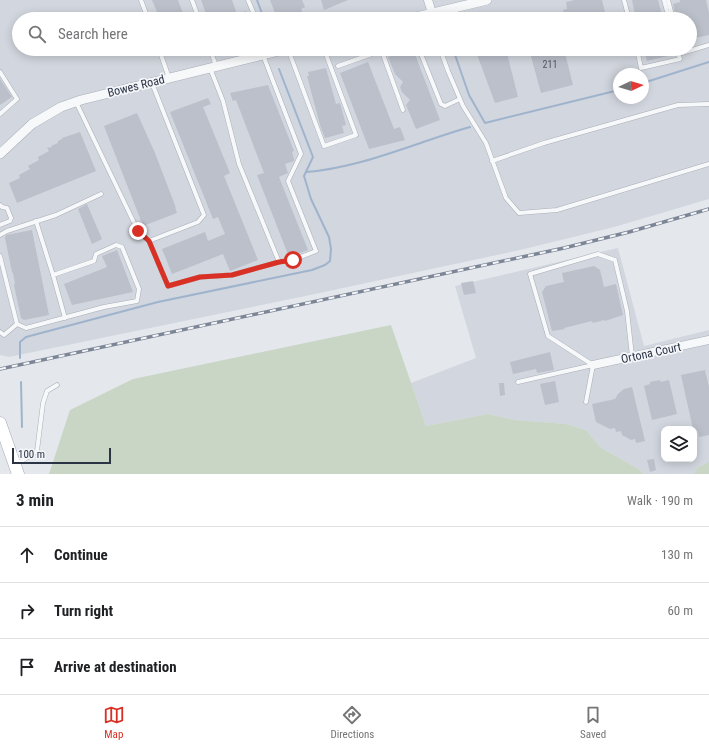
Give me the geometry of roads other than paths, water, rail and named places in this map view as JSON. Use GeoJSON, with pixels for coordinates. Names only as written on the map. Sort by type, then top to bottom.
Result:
{"type":"FeatureCollection","features":[{"type":"Feature","properties":{"kind":"main road"},"geometry":{"type":"LineString","coordinates":[[0,423],[17,470]]}},
{"type":"Feature","properties":{"kind":"street"},"geometry":{"type":"LineString","coordinates":[[428,0],[430,12]]}},
{"type":"Feature","properties":{"kind":"street"},"geometry":{"type":"LineString","coordinates":[[441,12],[487,0]]}},
{"type":"Feature","properties":{"kind":"street","name":"Bowes Road"},"geometry":{"type":"LineString","coordinates":[[0,154],[32,124],[61,107],[253,56]]}},
{"type":"Feature","properties":{"kind":"street","name":"Ortona Court"},"geometry":{"type":"LineString","coordinates":[[593,365],[709,340]]}},
{"type":"Feature","properties":{"kind":"lane"},"geometry":{"type":"LineString","coordinates":[[140,0],[145,12]]}},
{"type":"Feature","properties":{"kind":"lane"},"geometry":{"type":"LineString","coordinates":[[192,0],[196,12]]}},
{"type":"Feature","properties":{"kind":"lane"},"geometry":{"type":"LineString","coordinates":[[248,0],[253,12]]}},
{"type":"Feature","properties":{"kind":"lane"},"geometry":{"type":"LineString","coordinates":[[624,0],[627,12]]}},
{"type":"Feature","properties":{"kind":"lane"},"geometry":{"type":"LineString","coordinates":[[664,0],[667,12]]}},
{"type":"Feature","properties":{"kind":"lane"},"geometry":{"type":"LineString","coordinates":[[668,0],[671,12]]}},
{"type":"Feature","properties":{"kind":"lane"},"geometry":{"type":"LineString","coordinates":[[697,49],[709,45]]}},
{"type":"Feature","properties":{"kind":"lane"},"geometry":{"type":"LineString","coordinates":[[161,56],[169,78]]}},
{"type":"Feature","properties":{"kind":"lane"},"geometry":{"type":"LineString","coordinates":[[211,56],[239,164],[279,262]]}},
{"type":"Feature","properties":{"kind":"lane"},"geometry":{"type":"LineString","coordinates":[[76,102],[138,231],[149,241],[168,286],[200,277],[232,275],[279,262],[293,260],[316,251],[288,181],[301,154],[268,56]]}},
{"type":"Feature","properties":{"kind":"lane"},"geometry":{"type":"LineString","coordinates":[[291,56],[324,146],[356,135],[327,56]]}},
{"type":"Feature","properties":{"kind":"lane"},"geometry":{"type":"LineString","coordinates":[[338,66],[365,56]]}},
{"type":"Feature","properties":{"kind":"lane"},"geometry":{"type":"LineString","coordinates":[[383,56],[403,110]]}},
{"type":"Feature","properties":{"kind":"lane"},"geometry":{"type":"LineString","coordinates":[[422,56],[441,104],[445,106],[460,99]]}},
{"type":"Feature","properties":{"kind":"lane"},"geometry":{"type":"LineString","coordinates":[[443,56],[460,99],[486,143],[506,198],[519,213],[557,210],[709,164]]}},
{"type":"Feature","properties":{"kind":"lane"},"geometry":{"type":"LineString","coordinates":[[638,56],[641,68],[680,59],[679,56]]}},
{"type":"Feature","properties":{"kind":"lane"},"geometry":{"type":"LineString","coordinates":[[0,72],[17,99],[0,114]]}},
{"type":"Feature","properties":{"kind":"lane"},"geometry":{"type":"LineString","coordinates":[[149,241],[198,222],[204,215],[152,82]]}},
{"type":"Feature","properties":{"kind":"lane"},"geometry":{"type":"LineString","coordinates":[[492,161],[544,143],[678,105],[709,104]]}},
{"type":"Feature","properties":{"kind":"lane"},"geometry":{"type":"LineString","coordinates":[[0,235],[56,215],[101,194]]}},
{"type":"Feature","properties":{"kind":"lane"},"geometry":{"type":"LineString","coordinates":[[0,205],[7,208],[11,218],[10,221],[0,225]]}},
{"type":"Feature","properties":{"kind":"lane"},"geometry":{"type":"LineString","coordinates":[[36,222],[65,318]]}},
{"type":"Feature","properties":{"kind":"lane"},"geometry":{"type":"LineString","coordinates":[[17,324],[26,328],[104,307],[137,301],[138,289],[122,247],[116,245],[96,254],[94,261],[53,275]]}},
{"type":"Feature","properties":{"kind":"lane"},"geometry":{"type":"LineString","coordinates":[[593,365],[548,336],[530,274],[598,254],[615,260],[628,311],[632,357]]}},
{"type":"Feature","properties":{"kind":"lane"},"geometry":{"type":"LineString","coordinates":[[0,256],[17,324]]}},
{"type":"Feature","properties":{"kind":"lane"},"geometry":{"type":"LineString","coordinates":[[0,332],[4,335],[17,324]]}},
{"type":"Feature","properties":{"kind":"lane"},"geometry":{"type":"LineString","coordinates":[[518,382],[593,365]]}},
{"type":"Feature","properties":{"kind":"lane"},"geometry":{"type":"LineString","coordinates":[[586,402],[593,365]]}},
{"type":"Feature","properties":{"kind":"lane"},"geometry":{"type":"LineString","coordinates":[[17,470],[36,451],[43,403],[47,392],[57,385]]}},
{"type":"Feature","properties":{"kind":"waterway"},"geometry":{"type":"LineString","coordinates":[[257,0],[261,12]]}},
{"type":"Feature","properties":{"kind":"waterway"},"geometry":{"type":"LineString","coordinates":[[455,56],[469,95],[485,123],[613,91]]}},
{"type":"Feature","properties":{"kind":"waterway"},"geometry":{"type":"LineString","coordinates":[[649,81],[709,62]]}},
{"type":"Feature","properties":{"kind":"waterway"},"geometry":{"type":"LineString","coordinates":[[20,358],[20,342],[26,337],[158,302],[312,270],[325,265],[330,261],[331,249],[329,237],[311,199],[304,176],[313,157],[279,69]]}},
{"type":"Feature","properties":{"kind":"waterway"},"geometry":{"type":"LineString","coordinates":[[306,172],[327,170],[368,160],[470,127]]}},
{"type":"Feature","properties":{"kind":"waterway"},"geometry":{"type":"LineString","coordinates":[[21,382],[22,427]]}},
{"type":"Feature","properties":{"kind":"railway"},"geometry":{"type":"LineString","coordinates":[[0,369],[564,248],[629,232],[709,209]]}}]}
